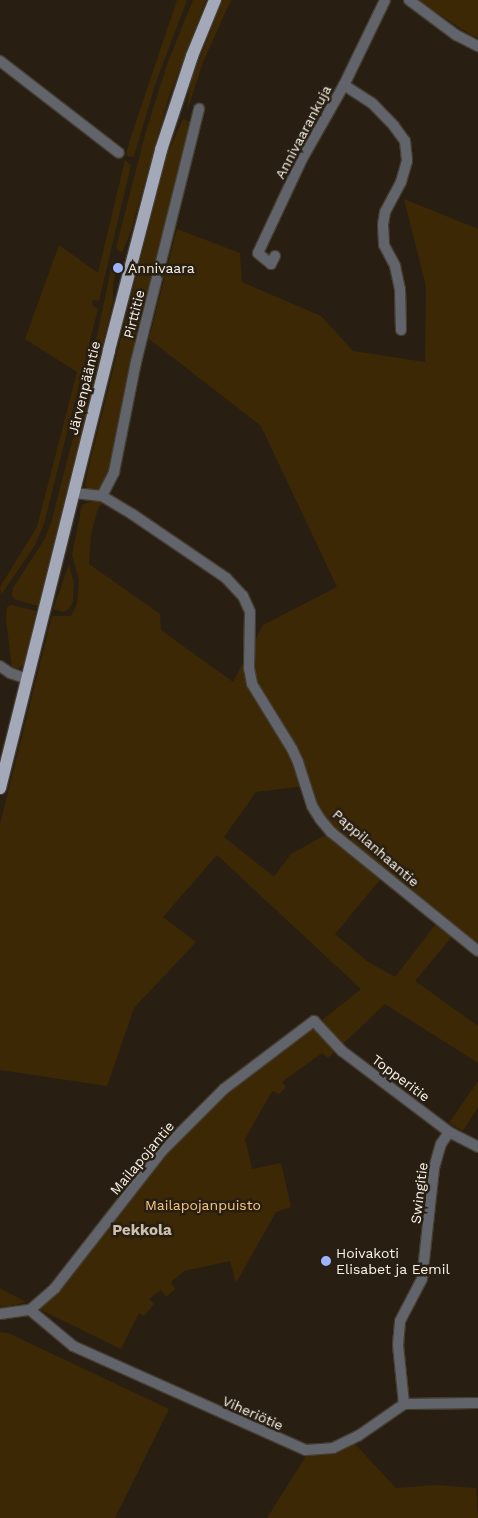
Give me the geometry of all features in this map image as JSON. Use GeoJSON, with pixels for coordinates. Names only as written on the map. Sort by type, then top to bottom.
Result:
{"type":"FeatureCollection","features":[{"type":"Feature","properties":{"kind":"main road","name":"Järvenpääntie"},"geometry":{"type":"LineString","coordinates":[[0,788],[108,350],[161,150],[192,56],[214,0]]}},
{"type":"Feature","properties":{"kind":"street","name":"Annivaarankuja"},"geometry":{"type":"LineString","coordinates":[[275,256],[271,264],[258,253],[302,159],[344,85],[384,0]]}},
{"type":"Feature","properties":{"kind":"street"},"geometry":{"type":"LineString","coordinates":[[409,0],[456,35],[478,46]]}},
{"type":"Feature","properties":{"kind":"street"},"geometry":{"type":"LineString","coordinates":[[0,61],[119,153]]}},
{"type":"Feature","properties":{"kind":"street"},"geometry":{"type":"LineString","coordinates":[[344,85],[372,103],[394,126],[405,142],[407,161],[401,182],[384,212],[383,225],[384,245],[395,266],[400,289],[401,330]]}},
{"type":"Feature","properties":{"kind":"street","name":"Pirttitie"},"geometry":{"type":"LineString","coordinates":[[102,496],[114,472],[138,356],[199,109]]}},
{"type":"Feature","properties":{"kind":"street","name":"Pappilanhaantie"},"geometry":{"type":"LineString","coordinates":[[74,493],[102,496],[226,578],[243,596],[250,612],[250,668],[252,684],[292,749],[312,806],[320,819],[331,832],[478,952]]}},
{"type":"Feature","properties":{"kind":"street"},"geometry":{"type":"LineString","coordinates":[[0,666],[10,673],[27,679]]}},
{"type":"Feature","properties":{"kind":"street","name":"Topperitie"},"geometry":{"type":"LineString","coordinates":[[314,1021],[342,1051],[449,1132],[478,1147]]}},
{"type":"Feature","properties":{"kind":"street","name":"Mailapojantie"},"geometry":{"type":"LineString","coordinates":[[30,1310],[55,1288],[168,1145],[224,1089],[314,1021]]}},
{"type":"Feature","properties":{"kind":"street","name":"Swingitie"},"geometry":{"type":"LineString","coordinates":[[404,1404],[398,1345],[400,1321],[422,1279],[434,1168],[441,1144],[449,1132]]}},
{"type":"Feature","properties":{"kind":"street"},"geometry":{"type":"LineString","coordinates":[[0,1314],[30,1310]]}},
{"type":"Feature","properties":{"kind":"street","name":"Viheriötie"},"geometry":{"type":"LineString","coordinates":[[30,1310],[73,1346],[306,1450],[333,1448],[358,1436],[404,1404]]}},
{"type":"Feature","properties":{"kind":"street"},"geometry":{"type":"LineString","coordinates":[[404,1404],[478,1403]]}},
{"type":"Feature","properties":{"kind":"green space"},"geometry":{"type":"Polygon","coordinates":[[[177,0],[187,0],[156,82],[134,156],[130,157],[126,155],[129,143],[177,0]]]}},
{"type":"Feature","properties":{"kind":"green space"},"geometry":{"type":"Polygon","coordinates":[[[193,0],[206,0],[168,100],[131,231],[123,251],[119,252],[116,248],[146,131],[168,62],[193,0]]]}},
{"type":"Feature","properties":{"kind":"green space"},"geometry":{"type":"Polygon","coordinates":[[[223,0],[231,0],[203,62],[187,111],[190,83],[223,0]]]}},
{"type":"Feature","properties":{"kind":"green space"},"geometry":{"type":"Polygon","coordinates":[[[418,0],[478,0],[478,38],[463,30],[418,0]]]}},
{"type":"Feature","properties":{"kind":"green space"},"geometry":{"type":"Polygon","coordinates":[[[183,119],[191,122],[108,479],[101,491],[88,490],[85,485],[87,474],[159,186],[168,152],[183,119]]]}},
{"type":"Feature","properties":{"kind":"green space"},"geometry":{"type":"Polygon","coordinates":[[[125,160],[131,165],[99,301],[93,300],[92,305],[98,309],[44,524],[35,545],[1,595],[0,587],[37,527],[77,372],[25,339],[59,245],[98,273],[125,160]]]}},
{"type":"Feature","properties":{"kind":"green space","name":"Mailapojanpuisto"},"geometry":{"type":"Polygon","coordinates":[[[404,199],[478,229],[478,951],[455,933],[415,981],[478,1026],[478,1063],[385,1004],[328,1058],[322,1053],[282,1082],[286,1087],[279,1094],[272,1091],[245,1139],[252,1169],[281,1163],[291,1207],[276,1212],[236,1283],[230,1261],[184,1271],[171,1282],[175,1289],[166,1297],[161,1290],[149,1299],[154,1304],[144,1316],[139,1313],[121,1349],[37,1308],[180,1136],[225,1092],[305,1034],[361,989],[217,855],[163,917],[196,942],[134,1008],[107,1086],[0,1070],[0,824],[52,616],[71,616],[77,604],[79,580],[72,555],[82,505],[94,500],[104,501],[98,508],[91,534],[89,564],[160,614],[161,630],[233,682],[263,625],[337,587],[261,426],[149,339],[177,229],[240,253],[242,282],[321,316],[353,351],[425,362],[426,286],[404,199]],[[305,786],[256,792],[224,837],[274,877],[291,854],[331,832],[305,786]],[[384,875],[335,934],[368,962],[395,977],[439,920],[384,875]]]}},
{"type":"Feature","properties":{"kind":"green space"},"geometry":{"type":"Polygon","coordinates":[[[111,269],[116,272],[113,284],[113,301],[97,369],[91,371],[90,369],[111,269]]]}},
{"type":"Feature","properties":{"kind":"green space"},"geometry":{"type":"Polygon","coordinates":[[[89,377],[94,381],[38,606],[16,600],[12,596],[13,588],[44,540],[51,523],[89,377]]]}},
{"type":"Feature","properties":{"kind":"green space"},"geometry":{"type":"Polygon","coordinates":[[[69,564],[74,584],[73,602],[68,610],[63,612],[53,609],[69,564]]]}},
{"type":"Feature","properties":{"kind":"green space"},"geometry":{"type":"Polygon","coordinates":[[[12,605],[36,611],[24,665],[18,669],[12,669],[6,619],[7,607],[12,605]]]}},
{"type":"Feature","properties":{"kind":"green space"},"geometry":{"type":"Polygon","coordinates":[[[478,1081],[478,1107],[463,1131],[449,1123],[478,1081]]]}},
{"type":"Feature","properties":{"kind":"green space"},"geometry":{"type":"Polygon","coordinates":[[[0,1288],[26,1302],[7,1307],[0,1306],[0,1288]]]}},
{"type":"Feature","properties":{"kind":"green space"},"geometry":{"type":"Polygon","coordinates":[[[0,1332],[8,1333],[169,1409],[115,1518],[0,1518],[0,1332]]]}},
{"type":"Feature","properties":{"kind":"green space"},"geometry":{"type":"Polygon","coordinates":[[[353,1442],[396,1488],[437,1485],[476,1488],[478,1518],[267,1518],[308,1453],[353,1442]]]}},
{"type":"Feature","properties":{"kind":"place","name":"Annivaara"},"geometry":{"type":"Point","coordinates":[118,268]}},
{"type":"Feature","properties":{"kind":"place","name":"Hoivakoti Elisabet ja Eemil"},"geometry":{"type":"Point","coordinates":[326,1261]}},
{"type":"Feature","properties":{"kind":"district","name":"Pekkola"},"geometry":{"type":"Point","coordinates":[142,1231]}}]}
